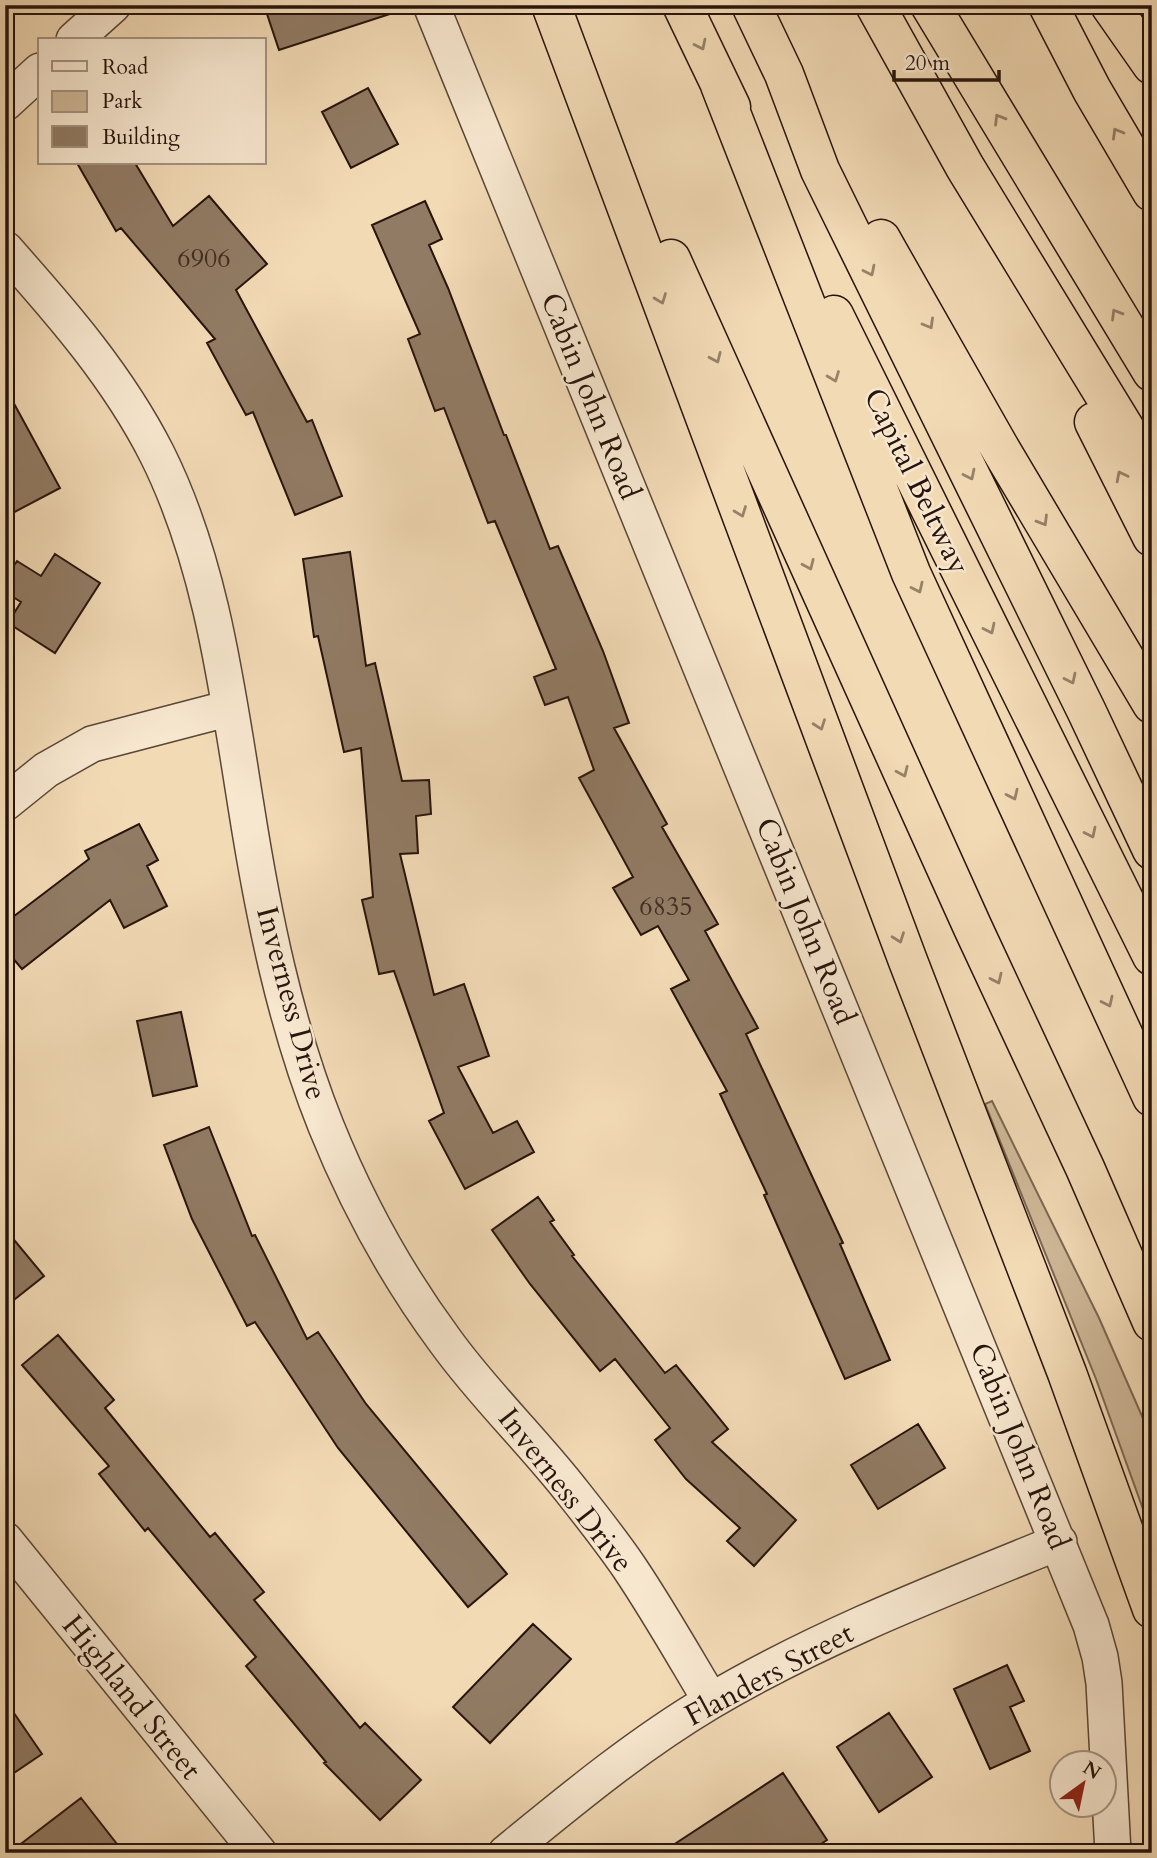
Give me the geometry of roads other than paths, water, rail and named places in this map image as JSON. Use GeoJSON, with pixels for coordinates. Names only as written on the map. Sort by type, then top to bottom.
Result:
{"type":"FeatureCollection","features":[{"type":"Feature","properties":{"kind":"highway"},"geometry":{"type":"LineString","coordinates":[[551,5],[908,961],[1067,1373],[1152,1609]]}},
{"type":"Feature","properties":{"kind":"highway"},"geometry":{"type":"LineString","coordinates":[[557,5],[967,915],[1085,1168],[1152,1322]]}},
{"type":"Feature","properties":{"kind":"highway","name":"Capital Beltway"},"geometry":{"type":"LineString","coordinates":[[681,5],[1152,957]]}},
{"type":"Feature","properties":{"kind":"highway"},"geometry":{"type":"LineString","coordinates":[[751,5],[784,74],[820,170],[1086,710],[1152,850]]}},
{"type":"Feature","properties":{"kind":"highway"},"geometry":{"type":"LineString","coordinates":[[875,5],[965,167],[1152,537]]}},
{"type":"Feature","properties":{"kind":"highway"},"geometry":{"type":"LineString","coordinates":[[930,5],[1152,372]]}},
{"type":"Feature","properties":{"kind":"highway"},"geometry":{"type":"LineString","coordinates":[[1048,5],[1092,90],[1152,192]]}},
{"type":"Feature","properties":{"kind":"highway"},"geometry":{"type":"LineString","coordinates":[[1110,5],[1152,65]]}},
{"type":"Feature","properties":{"kind":"highway"},"geometry":{"type":"LineString","coordinates":[[784,74],[838,162],[994,438],[1152,704]]}},
{"type":"Feature","properties":{"kind":"highway"},"geometry":{"type":"LineString","coordinates":[[720,85],[911,573],[1152,1097]]}},
{"type":"Feature","properties":{"kind":"highway"},"geometry":{"type":"LineString","coordinates":[[965,167],[1152,473]]}},
{"type":"Feature","properties":{"kind":"street"},"geometry":{"type":"LineString","coordinates":[[76,38],[113,5]]}},
{"type":"Feature","properties":{"kind":"street","name":"Cabin John Road"},"geometry":{"type":"LineString","coordinates":[[431,5],[1091,1625],[1104,1683],[1114,1853]]}},
{"type":"Feature","properties":{"kind":"street"},"geometry":{"type":"LineString","coordinates":[[5,103],[38,73]]}},
{"type":"Feature","properties":{"kind":"street","name":"Inverness Drive"},"geometry":{"type":"LineString","coordinates":[[5,248],[68,320],[124,395],[158,457],[187,528],[207,596],[230,708],[271,945],[295,1041],[326,1127],[368,1218],[405,1283],[448,1345],[572,1491],[629,1566],[711,1701]]}},
{"type":"Feature","properties":{"kind":"street"},"geometry":{"type":"LineString","coordinates":[[5,803],[46,770],[92,744],[230,708]]}},
{"type":"Feature","properties":{"kind":"street","name":"Flanders Street"},"geometry":{"type":"LineString","coordinates":[[506,1853],[594,1781],[653,1738],[711,1701],[790,1658],[883,1614],[1059,1542]]}},
{"type":"Feature","properties":{"kind":"street","name":"Highland Street"},"geometry":{"type":"LineString","coordinates":[[12,1561],[259,1853]]}}]}
